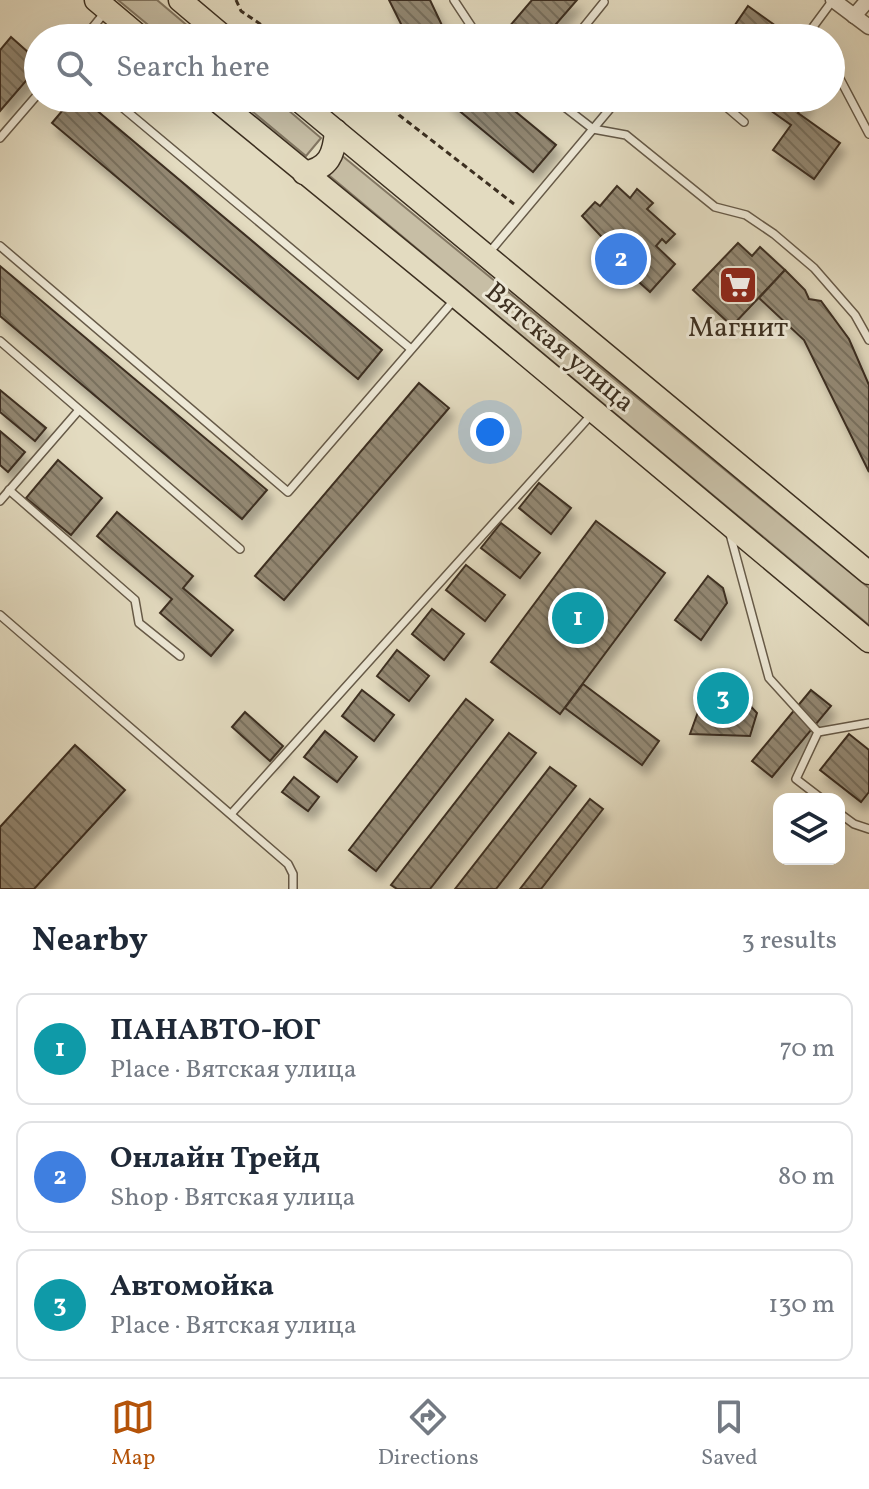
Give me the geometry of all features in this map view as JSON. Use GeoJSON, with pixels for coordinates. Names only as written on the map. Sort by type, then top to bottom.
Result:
{"type":"FeatureCollection","features":[{"type":"Feature","properties":{"kind":"main road"},"geometry":{"type":"LineString","coordinates":[[180,0],[208,24]]}},
{"type":"Feature","properties":{"kind":"main road"},"geometry":{"type":"LineString","coordinates":[[102,5],[124,24]]}},
{"type":"Feature","properties":{"kind":"main road","name":"Вятская улица"},"geometry":{"type":"LineString","coordinates":[[231,112],[869,641]]}},
{"type":"Feature","properties":{"kind":"main road","name":"Вятская улица"},"geometry":{"type":"LineString","coordinates":[[313,112],[869,573]]}},
{"type":"Feature","properties":{"kind":"main road"},"geometry":{"type":"LineString","coordinates":[[304,173],[329,163],[336,131]]}},
{"type":"Feature","properties":{"kind":"street"},"geometry":{"type":"LineString","coordinates":[[854,16],[868,0]]}},
{"type":"Feature","properties":{"kind":"street"},"geometry":{"type":"LineString","coordinates":[[837,1],[869,27]]}},
{"type":"Feature","properties":{"kind":"lane"},"geometry":{"type":"LineString","coordinates":[[454,0],[470,24]]}},
{"type":"Feature","properties":{"kind":"lane"},"geometry":{"type":"LineString","coordinates":[[816,24],[837,1]]}},
{"type":"Feature","properties":{"kind":"lane"},"geometry":{"type":"LineString","coordinates":[[586,24],[604,2]]}},
{"type":"Feature","properties":{"kind":"lane"},"geometry":{"type":"LineString","coordinates":[[92,24],[102,5]]}},
{"type":"Feature","properties":{"kind":"lane"},"geometry":{"type":"LineString","coordinates":[[845,89],[869,134]]}},
{"type":"Feature","properties":{"kind":"lane"},"geometry":{"type":"LineString","coordinates":[[0,138],[24,110]]}},
{"type":"Feature","properties":{"kind":"lane"},"geometry":{"type":"LineString","coordinates":[[128,112],[411,349]]}},
{"type":"Feature","properties":{"kind":"lane"},"geometry":{"type":"LineString","coordinates":[[571,112],[593,129],[626,135],[715,207],[746,215],[774,234],[814,268],[855,315],[869,340]]}},
{"type":"Feature","properties":{"kind":"lane"},"geometry":{"type":"LineString","coordinates":[[487,256],[607,112]]}},
{"type":"Feature","properties":{"kind":"lane"},"geometry":{"type":"LineString","coordinates":[[732,112],[744,122]]}},
{"type":"Feature","properties":{"kind":"lane"},"geometry":{"type":"LineString","coordinates":[[0,246],[288,492],[457,297]]}},
{"type":"Feature","properties":{"kind":"lane"},"geometry":{"type":"LineString","coordinates":[[0,341],[240,549]]}},
{"type":"Feature","properties":{"kind":"lane"},"geometry":{"type":"LineString","coordinates":[[0,501],[79,410]]}},
{"type":"Feature","properties":{"kind":"lane"},"geometry":{"type":"LineString","coordinates":[[232,813],[593,412]]}},
{"type":"Feature","properties":{"kind":"lane"},"geometry":{"type":"LineString","coordinates":[[9,490],[135,600],[139,623],[180,656]]}},
{"type":"Feature","properties":{"kind":"lane"},"geometry":{"type":"LineString","coordinates":[[727,524],[769,678],[818,732]]}},
{"type":"Feature","properties":{"kind":"lane"},"geometry":{"type":"LineString","coordinates":[[0,615],[288,864],[293,874],[293,889]]}},
{"type":"Feature","properties":{"kind":"lane"},"geometry":{"type":"LineString","coordinates":[[818,732],[869,723]]}},
{"type":"Feature","properties":{"kind":"lane"},"geometry":{"type":"LineString","coordinates":[[814,793],[796,779],[818,732]]}},
{"type":"Feature","properties":{"kind":"lane"},"geometry":{"type":"LineString","coordinates":[[845,817],[869,829]]}},
{"type":"Feature","properties":{"kind":"path"},"geometry":{"type":"LineString","coordinates":[[236,0],[241,11],[260,24]]}},
{"type":"Feature","properties":{"kind":"path"},"geometry":{"type":"LineString","coordinates":[[397,112],[524,211]]}},
{"type":"Feature","properties":{"kind":"shaded area"},"geometry":{"type":"Polygon","coordinates":[[[118,0],[157,0],[185,24],[147,24],[118,0]]]}},
{"type":"Feature","properties":{"kind":"shaded area"},"geometry":{"type":"Polygon","coordinates":[[[253,112],[290,112],[321,138],[306,156],[253,112]]]}},
{"type":"Feature","properties":{"kind":"shaded area"},"geometry":{"type":"Polygon","coordinates":[[[340,154],[869,588],[869,625],[325,172],[340,154]]]}},
{"type":"Feature","properties":{"kind":"building"},"geometry":{"type":"Polygon","coordinates":[[[389,0],[430,0],[441,24],[401,24],[389,0]]]}},
{"type":"Feature","properties":{"kind":"building"},"geometry":{"type":"Polygon","coordinates":[[[532,0],[577,0],[556,24],[511,24],[532,0]]]}},
{"type":"Feature","properties":{"kind":"building"},"geometry":{"type":"Polygon","coordinates":[[[748,6],[773,24],[736,24],[748,6]]]}},
{"type":"Feature","properties":{"kind":"building"},"geometry":{"type":"Polygon","coordinates":[[[11,37],[24,49],[24,83],[0,111],[0,50],[11,37]]]}},
{"type":"Feature","properties":{"kind":"building"},"geometry":{"type":"Polygon","coordinates":[[[61,112],[99,112],[382,350],[358,379],[52,123],[61,112]]]}},
{"type":"Feature","properties":{"kind":"building"},"geometry":{"type":"Polygon","coordinates":[[[461,112],[516,112],[556,145],[533,172],[461,112]]]}},
{"type":"Feature","properties":{"kind":"building"},"geometry":{"type":"Polygon","coordinates":[[[773,112],[799,112],[840,143],[814,179],[773,150],[791,125],[773,112]]]}},
{"type":"Feature","properties":{"kind":"building"},"geometry":{"type":"Polygon","coordinates":[[[617,186],[630,198],[637,189],[653,203],[647,209],[675,234],[666,243],[662,239],[656,246],[675,264],[650,292],[609,255],[614,250],[582,216],[595,202],[600,206],[617,186]]]}},
{"type":"Feature","properties":{"kind":"building"},"geometry":{"type":"Polygon","coordinates":[[[738,243],[752,256],[760,247],[785,270],[732,326],[693,290],[738,243]]]}},
{"type":"Feature","properties":{"kind":"building"},"geometry":{"type":"Polygon","coordinates":[[[0,266],[267,490],[242,519],[0,316],[0,266]]]}},
{"type":"Feature","properties":{"kind":"building"},"geometry":{"type":"Polygon","coordinates":[[[785,270],[805,290],[809,299],[821,301],[849,339],[869,385],[869,472],[804,340],[759,298],[785,270]]]}},
{"type":"Feature","properties":{"kind":"building"},"geometry":{"type":"Polygon","coordinates":[[[419,383],[449,408],[284,600],[255,576],[419,383]]]}},
{"type":"Feature","properties":{"kind":"building"},"geometry":{"type":"Polygon","coordinates":[[[0,390],[46,428],[35,441],[0,412],[0,390]]]}},
{"type":"Feature","properties":{"kind":"building"},"geometry":{"type":"Polygon","coordinates":[[[0,431],[25,452],[8,472],[0,465],[0,431]]]}},
{"type":"Feature","properties":{"kind":"building"},"geometry":{"type":"Polygon","coordinates":[[[58,460],[102,498],[71,535],[26,498],[58,460]]]}},
{"type":"Feature","properties":{"kind":"building"},"geometry":{"type":"Polygon","coordinates":[[[539,483],[571,508],[551,534],[519,508],[539,483]]]}},
{"type":"Feature","properties":{"kind":"building"},"geometry":{"type":"Polygon","coordinates":[[[117,512],[193,576],[183,588],[233,630],[211,656],[160,613],[172,599],[97,536],[117,512]]]}},
{"type":"Feature","properties":{"kind":"building"},"geometry":{"type":"Polygon","coordinates":[[[596,521],[665,573],[560,714],[491,662],[596,521]]]}},
{"type":"Feature","properties":{"kind":"building"},"geometry":{"type":"Polygon","coordinates":[[[501,523],[540,553],[520,578],[481,548],[501,523]]]}},
{"type":"Feature","properties":{"kind":"building"},"geometry":{"type":"Polygon","coordinates":[[[466,565],[505,595],[485,621],[446,590],[466,565]]]}},
{"type":"Feature","properties":{"kind":"building"},"geometry":{"type":"Polygon","coordinates":[[[708,576],[723,588],[727,603],[701,640],[675,620],[708,576]]]}},
{"type":"Feature","properties":{"kind":"building"},"geometry":{"type":"Polygon","coordinates":[[[432,609],[464,634],[444,660],[412,634],[432,609]]]}},
{"type":"Feature","properties":{"kind":"building"},"geometry":{"type":"Polygon","coordinates":[[[397,650],[429,676],[409,701],[377,676],[397,650]]]}},
{"type":"Feature","properties":{"kind":"building"},"geometry":{"type":"Polygon","coordinates":[[[710,679],[730,684],[757,713],[750,736],[690,734],[710,679]]]}},
{"type":"Feature","properties":{"kind":"building"},"geometry":{"type":"Polygon","coordinates":[[[583,684],[659,741],[642,765],[565,708],[583,684]]]}},
{"type":"Feature","properties":{"kind":"building"},"geometry":{"type":"Polygon","coordinates":[[[362,690],[394,715],[374,741],[342,716],[362,690]]]}},
{"type":"Feature","properties":{"kind":"building"},"geometry":{"type":"Polygon","coordinates":[[[811,690],[831,706],[772,777],[752,761],[811,690]]]}},
{"type":"Feature","properties":{"kind":"building"},"geometry":{"type":"Polygon","coordinates":[[[466,699],[493,720],[376,871],[349,850],[466,699]]]}},
{"type":"Feature","properties":{"kind":"building"},"geometry":{"type":"Polygon","coordinates":[[[245,712],[283,746],[270,761],[232,727],[245,712]]]}},
{"type":"Feature","properties":{"kind":"building"},"geometry":{"type":"Polygon","coordinates":[[[325,731],[357,757],[337,782],[304,757],[325,731]]]}},
{"type":"Feature","properties":{"kind":"building"},"geometry":{"type":"Polygon","coordinates":[[[509,733],[536,753],[430,889],[397,889],[391,885],[509,733]]]}},
{"type":"Feature","properties":{"kind":"building"},"geometry":{"type":"Polygon","coordinates":[[[849,734],[869,750],[869,792],[861,802],[820,770],[849,734]]]}},
{"type":"Feature","properties":{"kind":"building"},"geometry":{"type":"Polygon","coordinates":[[[75,745],[125,790],[34,889],[0,889],[0,827],[75,745]]]}},
{"type":"Feature","properties":{"kind":"building"},"geometry":{"type":"Polygon","coordinates":[[[550,767],[576,786],[496,889],[455,889],[550,767]]]}},
{"type":"Feature","properties":{"kind":"building"},"geometry":{"type":"Polygon","coordinates":[[[294,777],[319,797],[308,811],[282,792],[294,777]]]}},
{"type":"Feature","properties":{"kind":"building"},"geometry":{"type":"Polygon","coordinates":[[[590,799],[603,809],[541,889],[520,889],[590,799]]]}},
{"type":"Feature","properties":{"kind":"place","name":"Онлайн Трейд"},"geometry":{"type":"Point","coordinates":[621,259]}},
{"type":"Feature","properties":{"kind":"place","name":"Магнит"},"geometry":{"type":"Point","coordinates":[738,285]}},
{"type":"Feature","properties":{"kind":"place","name":"ПАНАВТО-ЮГ"},"geometry":{"type":"Point","coordinates":[578,618]}},
{"type":"Feature","properties":{"kind":"place","name":"Автомойка"},"geometry":{"type":"Point","coordinates":[723,698]}}]}
